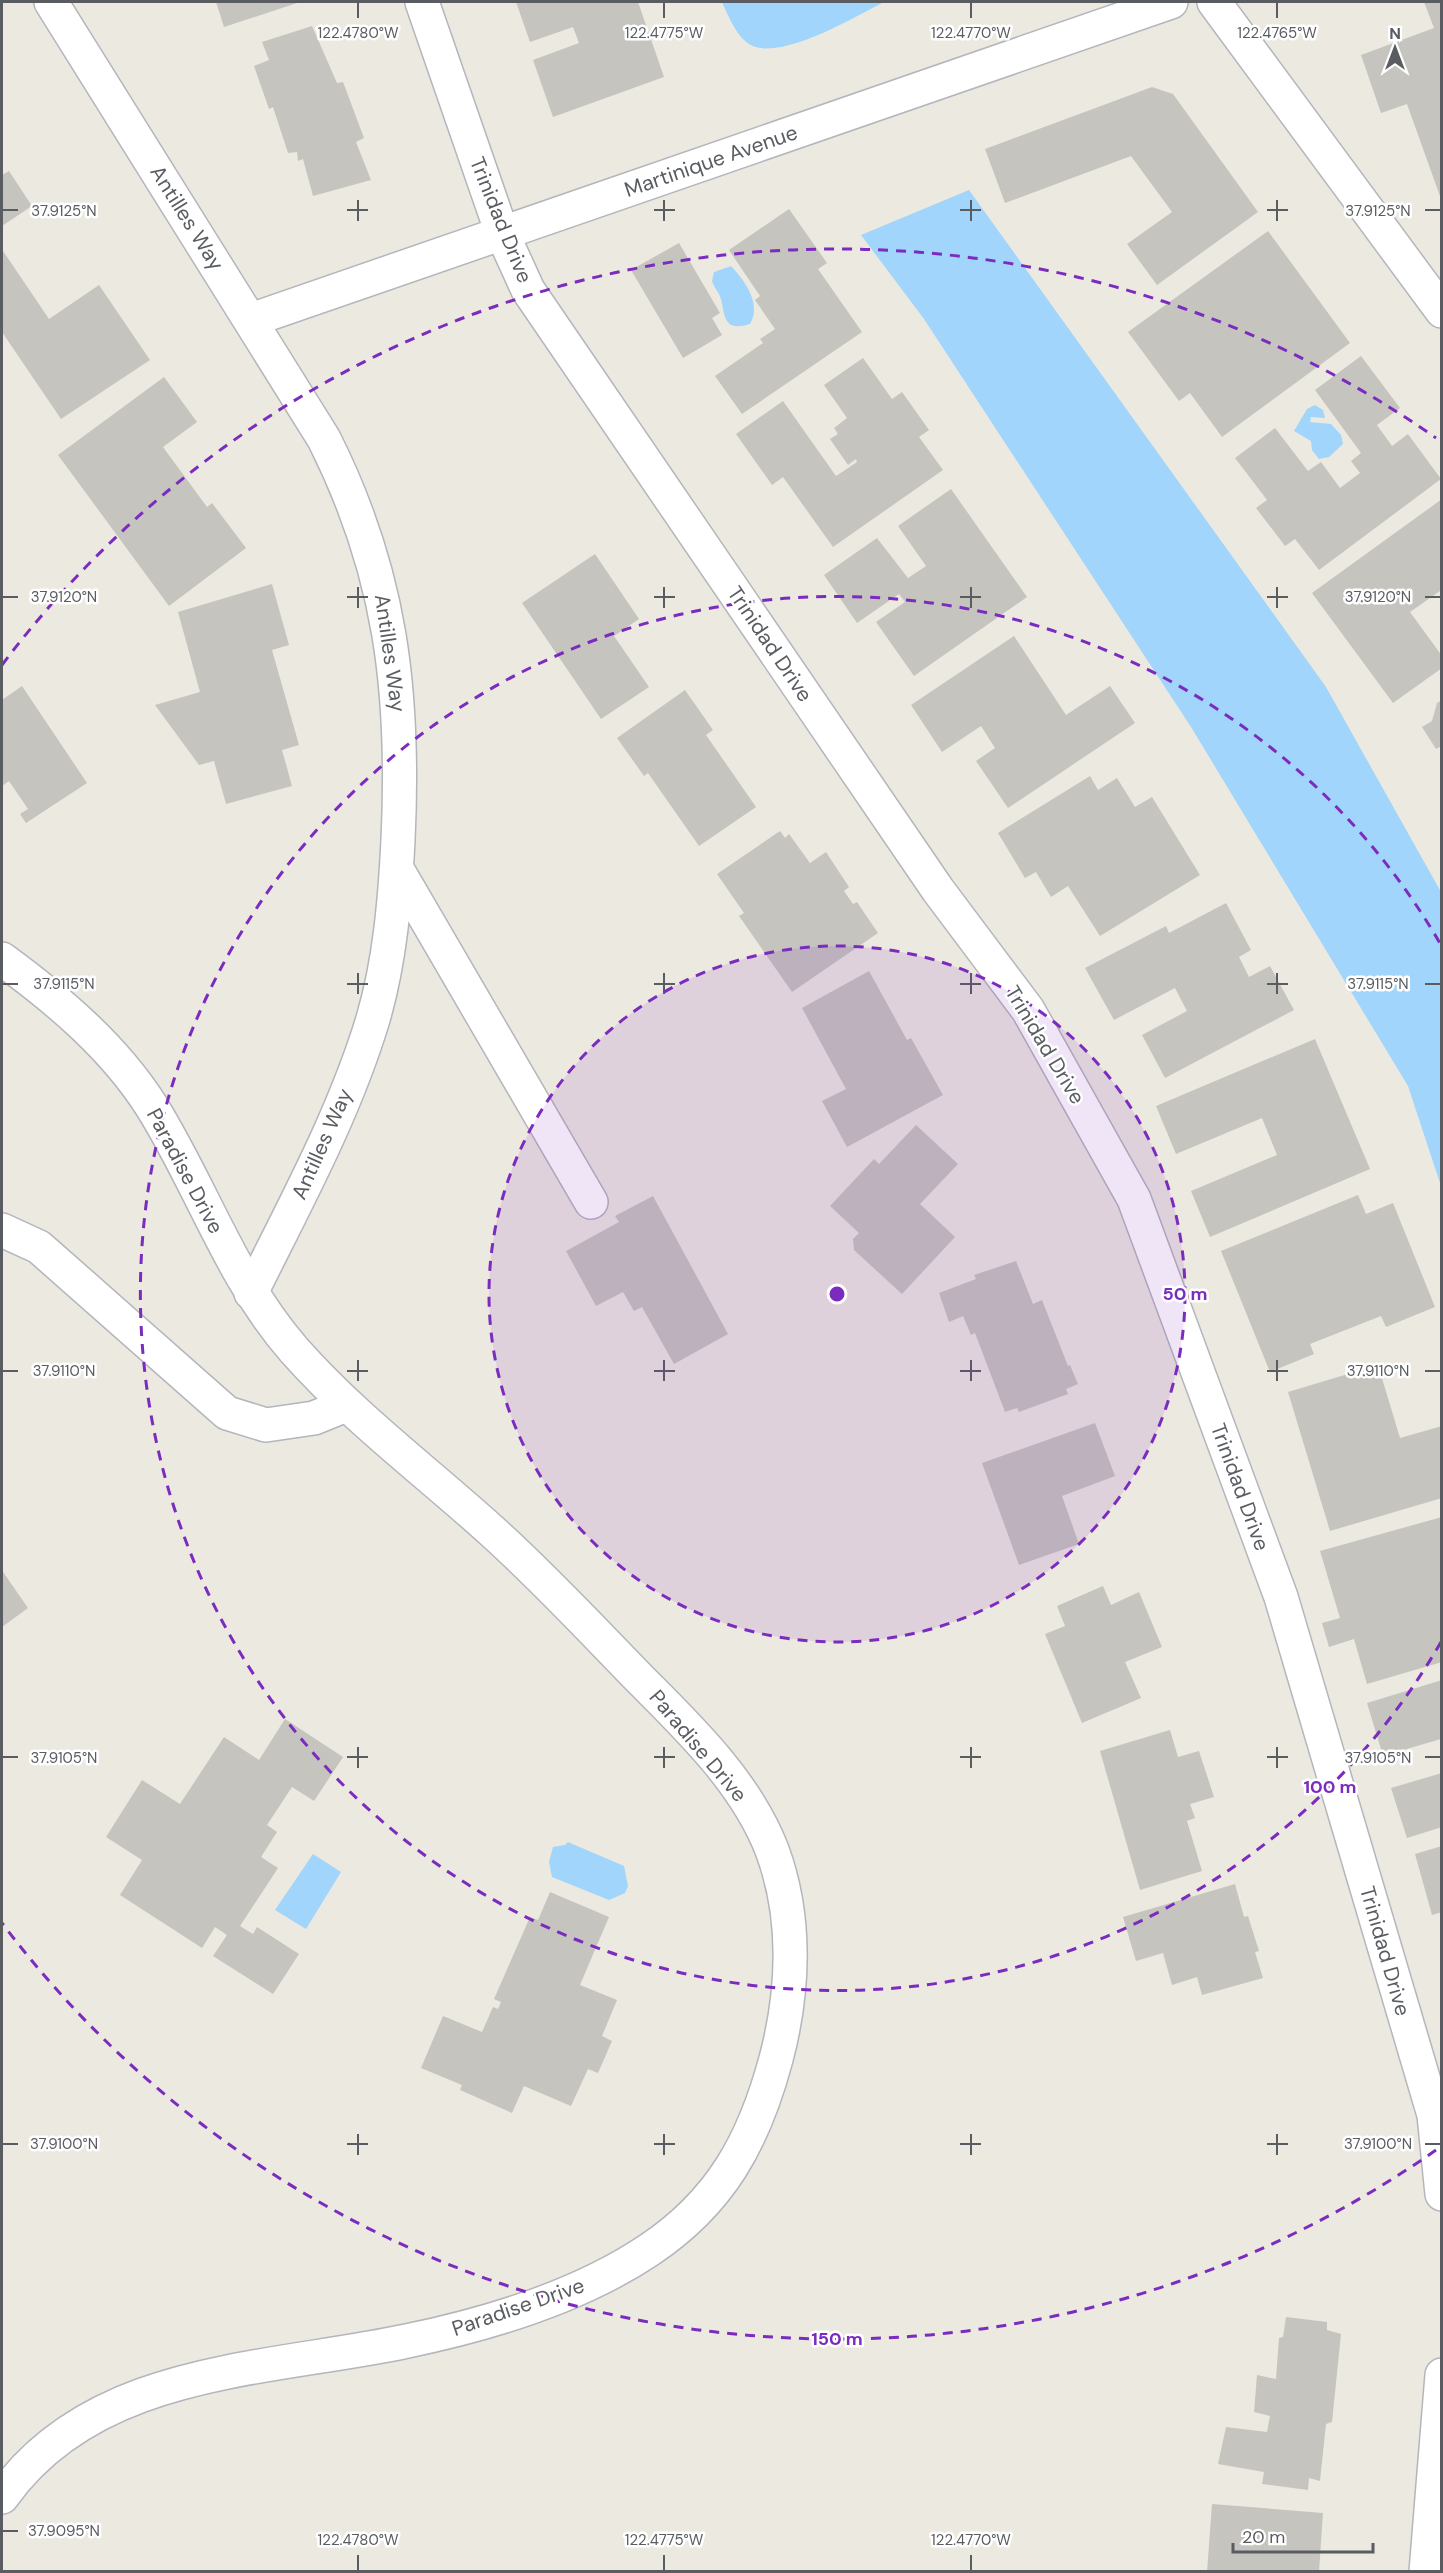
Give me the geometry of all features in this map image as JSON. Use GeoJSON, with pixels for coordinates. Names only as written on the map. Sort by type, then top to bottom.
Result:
{"type":"FeatureCollection","features":[{"type":"Feature","properties":{"kind":"street","name":"Antilles Way"},"geometry":{"type":"LineString","coordinates":[[51,2],[301,399],[345,480],[380,581],[397,681],[400,730],[397,869],[383,981],[373,1020],[328,1135],[251,1293]]}},
{"type":"Feature","properties":{"kind":"street","name":"Trinidad Drive"},"geometry":{"type":"LineString","coordinates":[[422,2],[502,233],[528,290],[938,890],[1028,1010],[1134,1199],[1281,1597],[1434,2115],[1442,2194]]}},
{"type":"Feature","properties":{"kind":"street","name":"Martinique Avenue"},"geometry":{"type":"LineString","coordinates":[[251,320],[1171,2]]}},
{"type":"Feature","properties":{"kind":"street"},"geometry":{"type":"LineString","coordinates":[[1214,2],[1442,311]]}},
{"type":"Feature","properties":{"kind":"street"},"geometry":{"type":"LineString","coordinates":[[397,869],[591,1202]]}},
{"type":"Feature","properties":{"kind":"street","name":"Paradise Drive"},"geometry":{"type":"LineString","coordinates":[[2,959],[91,1033],[112,1053],[142,1091],[170,1138],[251,1293],[279,1332],[346,1405],[495,1534],[533,1570],[686,1726],[740,1791],[770,1845],[786,1900],[789,1929],[788,1991],[770,2081],[750,2136],[724,2180],[707,2201],[689,2220],[647,2252],[601,2277],[556,2297],[461,2328],[403,2342],[197,2378],[123,2401],[89,2417],[60,2437],[34,2460],[2,2497]]}},
{"type":"Feature","properties":{"kind":"street"},"geometry":{"type":"LineString","coordinates":[[2,1230],[39,1247],[227,1413],[266,1425],[314,1418],[346,1405]]}},
{"type":"Feature","properties":{"kind":"street"},"geometry":{"type":"LineString","coordinates":[[1426,2571],[1442,2375]]}},
{"type":"Feature","properties":{"kind":"water"},"geometry":{"type":"Polygon","coordinates":[[[722,2],[884,2],[795,44],[759,48],[742,38],[722,2]]]}},
{"type":"Feature","properties":{"kind":"water"},"geometry":{"type":"Polygon","coordinates":[[[969,190],[1326,687],[1441,892],[1441,1186],[1408,1086],[1191,727],[924,319],[861,235],[969,190]]]}},
{"type":"Feature","properties":{"kind":"water"},"geometry":{"type":"Polygon","coordinates":[[[731,266],[742,279],[753,301],[754,309],[750,324],[735,326],[727,321],[720,297],[712,281],[714,272],[731,266]]]}},
{"type":"Feature","properties":{"kind":"water"},"geometry":{"type":"Polygon","coordinates":[[[1315,405],[1323,410],[1325,418],[1311,417],[1310,422],[1331,424],[1341,435],[1343,444],[1329,457],[1319,459],[1312,450],[1311,441],[1294,431],[1307,409],[1315,405]]]}},
{"type":"Feature","properties":{"kind":"water"},"geometry":{"type":"Polygon","coordinates":[[[568,1842],[624,1866],[628,1886],[625,1893],[609,1900],[552,1877],[549,1862],[553,1847],[565,1845],[568,1842]]]}},
{"type":"Feature","properties":{"kind":"water"},"geometry":{"type":"Polygon","coordinates":[[[313,1854],[341,1872],[306,1929],[275,1910],[313,1854]]]}},
{"type":"Feature","properties":{"kind":"building"},"geometry":{"type":"Polygon","coordinates":[[[216,2],[300,2],[224,27],[216,2]]]}},
{"type":"Feature","properties":{"kind":"building"},"geometry":{"type":"Polygon","coordinates":[[[516,2],[638,2],[664,77],[553,117],[533,60],[579,43],[573,27],[530,42],[516,2]]]}},
{"type":"Feature","properties":{"kind":"building"},"geometry":{"type":"Polygon","coordinates":[[[1424,2],[1442,2],[1441,199],[1407,104],[1381,113],[1361,55],[1434,28],[1424,2]]]}},
{"type":"Feature","properties":{"kind":"building"},"geometry":{"type":"Polygon","coordinates":[[[312,26],[337,83],[343,82],[364,138],[356,142],[371,180],[313,196],[303,159],[298,161],[297,152],[288,153],[273,107],[269,109],[254,66],[269,60],[262,42],[312,26]]]}},
{"type":"Feature","properties":{"kind":"building"},"geometry":{"type":"Polygon","coordinates":[[[1152,87],[1173,94],[1258,212],[1157,285],[1127,244],[1172,212],[1131,156],[1005,203],[985,149],[1152,87]]]}},
{"type":"Feature","properties":{"kind":"building"},"geometry":{"type":"Polygon","coordinates":[[[9,171],[32,206],[2,226],[2,175],[9,171]]]}},
{"type":"Feature","properties":{"kind":"building"},"geometry":{"type":"Polygon","coordinates":[[[789,209],[827,263],[818,269],[862,332],[742,414],[715,376],[763,343],[760,339],[775,329],[755,300],[760,296],[729,250],[789,209]]]}},
{"type":"Feature","properties":{"kind":"building"},"geometry":{"type":"Polygon","coordinates":[[[1268,231],[1350,343],[1222,437],[1190,393],[1179,401],[1128,332],[1268,231]]]}},
{"type":"Feature","properties":{"kind":"building"},"geometry":{"type":"Polygon","coordinates":[[[679,243],[720,313],[712,318],[722,335],[683,358],[631,270],[679,243]]]}},
{"type":"Feature","properties":{"kind":"building"},"geometry":{"type":"Polygon","coordinates":[[[3,251],[49,319],[99,285],[150,360],[61,419],[2,332],[3,251]]]}},
{"type":"Feature","properties":{"kind":"building"},"geometry":{"type":"Polygon","coordinates":[[[1361,356],[1400,408],[1377,425],[1392,446],[1408,434],[1441,479],[1319,570],[1295,539],[1285,546],[1256,508],[1267,500],[1235,458],[1275,428],[1308,471],[1321,462],[1340,488],[1360,473],[1351,461],[1361,453],[1315,390],[1361,356]]]}},
{"type":"Feature","properties":{"kind":"building"},"geometry":{"type":"Polygon","coordinates":[[[863,358],[892,399],[902,392],[929,430],[919,437],[943,470],[833,547],[783,477],[772,485],[736,434],[783,401],[836,476],[857,462],[856,459],[848,465],[830,439],[838,434],[834,428],[847,418],[824,385],[863,358]]]}},
{"type":"Feature","properties":{"kind":"building"},"geometry":{"type":"Polygon","coordinates":[[[164,377],[197,422],[163,447],[207,507],[212,503],[246,548],[169,606],[58,455],[164,377]]]}},
{"type":"Feature","properties":{"kind":"building"},"geometry":{"type":"Polygon","coordinates":[[[951,489],[1027,597],[914,676],[876,622],[905,602],[899,594],[857,623],[824,575],[877,538],[908,578],[926,566],[898,526],[951,489]]]}},
{"type":"Feature","properties":{"kind":"building"},"geometry":{"type":"Polygon","coordinates":[[[1442,499],[1442,593],[1440,591],[1410,612],[1442,656],[1442,668],[1393,703],[1312,593],[1442,499]]]}},
{"type":"Feature","properties":{"kind":"building"},"geometry":{"type":"Polygon","coordinates":[[[595,554],[639,619],[614,636],[649,687],[601,719],[522,603],[595,554]]]}},
{"type":"Feature","properties":{"kind":"building"},"geometry":{"type":"Polygon","coordinates":[[[272,584],[289,645],[272,650],[299,745],[282,750],[292,786],[226,804],[214,761],[199,765],[155,705],[200,692],[178,612],[272,584]]]}},
{"type":"Feature","properties":{"kind":"building"},"geometry":{"type":"Polygon","coordinates":[[[1014,636],[1066,715],[1110,686],[1135,723],[1008,808],[976,761],[995,748],[981,726],[942,752],[911,705],[1014,636]]]}},
{"type":"Feature","properties":{"kind":"building"},"geometry":{"type":"Polygon","coordinates":[[[22,686],[87,783],[26,823],[20,814],[28,809],[9,781],[2,786],[2,700],[22,686]]]}},
{"type":"Feature","properties":{"kind":"building"},"geometry":{"type":"Polygon","coordinates":[[[685,690],[713,730],[706,735],[756,807],[699,846],[648,773],[644,776],[617,738],[685,690]]]}},
{"type":"Feature","properties":{"kind":"building"},"geometry":{"type":"Polygon","coordinates":[[[1442,700],[1442,746],[1436,749],[1422,727],[1432,721],[1437,703],[1442,700]]]}},
{"type":"Feature","properties":{"kind":"building"},"geometry":{"type":"Polygon","coordinates":[[[1090,776],[1098,790],[1117,778],[1135,807],[1152,797],[1200,875],[1100,936],[1068,886],[1051,897],[1036,872],[1025,878],[998,833],[1090,776]]]}},
{"type":"Feature","properties":{"kind":"building"},"geometry":{"type":"Polygon","coordinates":[[[780,831],[785,838],[789,834],[810,863],[826,852],[849,887],[844,891],[853,904],[857,902],[878,933],[792,992],[739,916],[744,913],[717,874],[780,831]]]}},
{"type":"Feature","properties":{"kind":"building"},"geometry":{"type":"Polygon","coordinates":[[[1226,903],[1251,950],[1239,957],[1249,977],[1270,966],[1294,1010],[1165,1078],[1142,1035],[1187,1011],[1175,988],[1114,1020],[1085,968],[1166,926],[1169,933],[1226,903]]]}},
{"type":"Feature","properties":{"kind":"building"},"geometry":{"type":"Polygon","coordinates":[[[869,971],[907,1040],[911,1038],[943,1095],[847,1147],[822,1101],[846,1089],[802,1008],[869,971]]]}},
{"type":"Feature","properties":{"kind":"building"},"geometry":{"type":"Polygon","coordinates":[[[1315,1039],[1370,1169],[1210,1237],[1191,1191],[1277,1155],[1262,1118],[1176,1154],[1156,1106],[1315,1039]]]}},
{"type":"Feature","properties":{"kind":"building"},"geometry":{"type":"Polygon","coordinates":[[[916,1125],[958,1164],[920,1204],[955,1237],[902,1294],[854,1250],[853,1239],[859,1233],[830,1206],[874,1159],[879,1164],[916,1125]]]}},
{"type":"Feature","properties":{"kind":"building"},"geometry":{"type":"Polygon","coordinates":[[[1358,1195],[1366,1214],[1393,1203],[1435,1307],[1386,1327],[1381,1316],[1310,1344],[1314,1354],[1270,1372],[1221,1251],[1358,1195]]]}},
{"type":"Feature","properties":{"kind":"building"},"geometry":{"type":"Polygon","coordinates":[[[653,1196],[728,1334],[674,1364],[642,1307],[634,1311],[623,1292],[596,1306],[566,1251],[619,1222],[615,1216],[653,1196]]]}},
{"type":"Feature","properties":{"kind":"building"},"geometry":{"type":"Polygon","coordinates":[[[1016,1261],[1033,1304],[1042,1300],[1068,1366],[1070,1365],[1078,1384],[1066,1389],[1068,1394],[1019,1412],[1017,1408],[1005,1412],[975,1333],[971,1335],[963,1316],[949,1322],[939,1293],[976,1279],[974,1275],[1016,1261]]]}},
{"type":"Feature","properties":{"kind":"building"},"geometry":{"type":"Polygon","coordinates":[[[1378,1365],[1400,1438],[1442,1426],[1442,1498],[1330,1531],[1288,1392],[1378,1365]]]}},
{"type":"Feature","properties":{"kind":"building"},"geometry":{"type":"Polygon","coordinates":[[[1095,1423],[1115,1476],[1062,1496],[1079,1544],[1019,1565],[982,1463],[1095,1423]]]}},
{"type":"Feature","properties":{"kind":"building"},"geometry":{"type":"Polygon","coordinates":[[[1442,1517],[1442,1662],[1367,1684],[1354,1639],[1329,1647],[1322,1623],[1340,1618],[1320,1551],[1442,1517]]]}},
{"type":"Feature","properties":{"kind":"building"},"geometry":{"type":"Polygon","coordinates":[[[2,1573],[28,1608],[2,1627],[2,1573]]]}},
{"type":"Feature","properties":{"kind":"building"},"geometry":{"type":"Polygon","coordinates":[[[1103,1586],[1111,1605],[1139,1592],[1162,1647],[1125,1662],[1141,1698],[1082,1723],[1045,1634],[1065,1626],[1057,1606],[1103,1586]]]}},
{"type":"Feature","properties":{"kind":"building"},"geometry":{"type":"Polygon","coordinates":[[[1442,1680],[1441,1739],[1383,1756],[1367,1703],[1442,1680]]]}},
{"type":"Feature","properties":{"kind":"building"},"geometry":{"type":"Polygon","coordinates":[[[285,1719],[343,1757],[314,1801],[292,1787],[267,1825],[277,1832],[261,1857],[278,1868],[240,1926],[253,1934],[257,1927],[299,1954],[273,1994],[213,1956],[227,1935],[215,1927],[202,1948],[120,1895],[142,1860],[106,1837],[142,1780],[180,1804],[224,1737],[259,1760],[285,1719]]]}},
{"type":"Feature","properties":{"kind":"building"},"geometry":{"type":"Polygon","coordinates":[[[1170,1730],[1178,1757],[1199,1751],[1214,1797],[1190,1804],[1195,1818],[1187,1821],[1202,1871],[1140,1890],[1100,1751],[1170,1730]]]}},
{"type":"Feature","properties":{"kind":"building"},"geometry":{"type":"Polygon","coordinates":[[[1442,1773],[1442,1827],[1407,1838],[1391,1788],[1442,1773]]]}},
{"type":"Feature","properties":{"kind":"building"},"geometry":{"type":"Polygon","coordinates":[[[1442,1846],[1442,1912],[1432,1915],[1415,1854],[1442,1846]]]}},
{"type":"Feature","properties":{"kind":"building"},"geometry":{"type":"Polygon","coordinates":[[[1235,1884],[1244,1917],[1248,1916],[1259,1951],[1255,1952],[1263,1978],[1202,1995],[1197,1977],[1172,1985],[1163,1953],[1136,1961],[1123,1917],[1235,1884]]]}},
{"type":"Feature","properties":{"kind":"building"},"geometry":{"type":"Polygon","coordinates":[[[550,1892],[609,1917],[580,1985],[617,2000],[602,2036],[612,2041],[598,2073],[588,2069],[571,2106],[524,2086],[512,2113],[460,2090],[462,2085],[421,2068],[443,2016],[482,2032],[493,2007],[498,2009],[501,2002],[494,1999],[530,1917],[538,1920],[550,1892]]]}},
{"type":"Feature","properties":{"kind":"building"},"geometry":{"type":"Polygon","coordinates":[[[1286,2317],[1327,2322],[1327,2330],[1341,2334],[1332,2422],[1326,2424],[1320,2481],[1309,2478],[1308,2490],[1262,2484],[1264,2472],[1218,2464],[1226,2427],[1267,2432],[1270,2416],[1254,2412],[1257,2375],[1276,2379],[1279,2338],[1283,2337],[1286,2317]]]}},
{"type":"Feature","properties":{"kind":"building"},"geometry":{"type":"Polygon","coordinates":[[[1212,2504],[1323,2513],[1319,2572],[1207,2572],[1212,2504]]]}}]}
